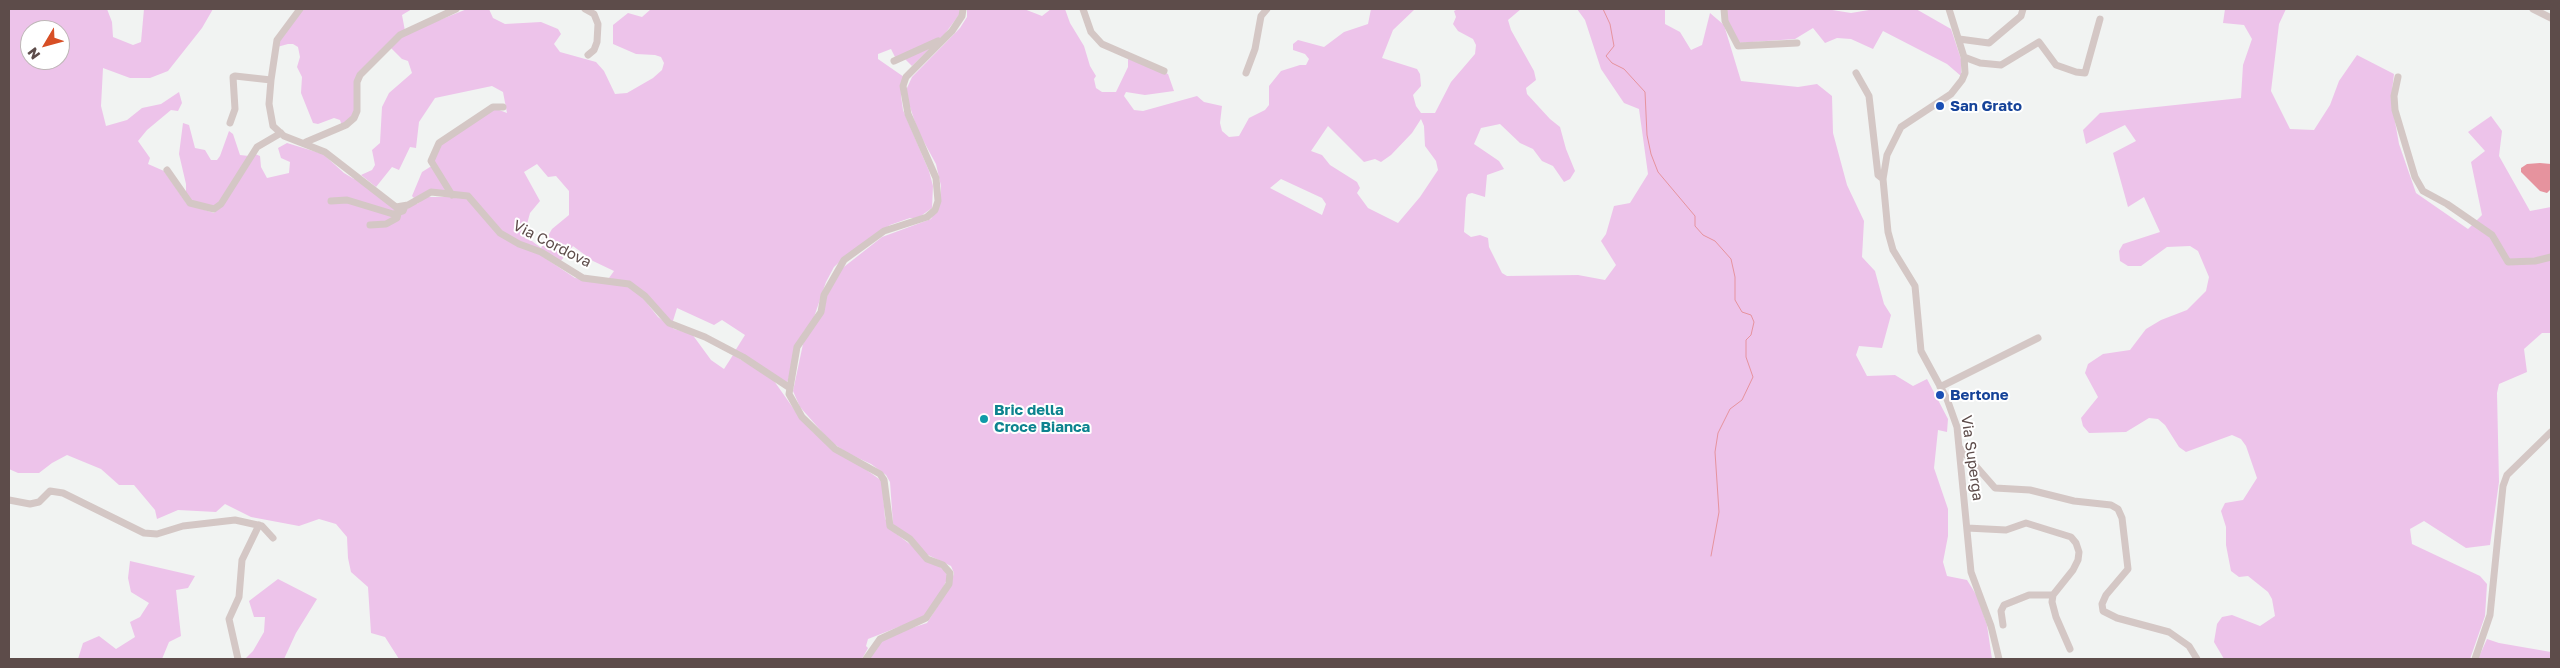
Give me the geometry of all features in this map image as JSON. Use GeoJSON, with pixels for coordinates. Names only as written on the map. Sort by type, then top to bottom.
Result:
{"type":"FeatureCollection","features":[{"type":"Feature","properties":{"kind":"street"},"geometry":{"type":"LineString","coordinates":[[300,9],[277,40],[269,104],[273,126],[281,133],[306,142],[325,152],[396,207],[405,206]]}},
{"type":"Feature","properties":{"kind":"street"},"geometry":{"type":"LineString","coordinates":[[306,142],[346,125],[354,118],[357,111],[357,82],[360,75],[400,35],[406,30],[456,9]]}},
{"type":"Feature","properties":{"kind":"street"},"geometry":{"type":"LineString","coordinates":[[585,9],[594,14],[598,24],[597,42],[594,50],[588,55]]}},
{"type":"Feature","properties":{"kind":"street"},"geometry":{"type":"LineString","coordinates":[[866,659],[880,639],[926,618],[949,584],[950,574],[943,565],[927,559],[910,539],[890,526],[884,480],[880,474],[835,449],[802,417],[789,394],[797,347],[821,312],[824,296],[844,260],[884,231],[927,217],[935,210],[938,201],[936,178],[908,114],[903,86],[906,77],[943,39],[962,16],[963,9]]}},
{"type":"Feature","properties":{"kind":"street"},"geometry":{"type":"LineString","coordinates":[[1083,9],[1091,32],[1102,44],[1164,71]]}},
{"type":"Feature","properties":{"kind":"street"},"geometry":{"type":"LineString","coordinates":[[1246,73],[1255,49],[1261,16],[1267,9]]}},
{"type":"Feature","properties":{"kind":"street"},"geometry":{"type":"LineString","coordinates":[[1724,9],[1726,21],[1738,46],[1797,43]]}},
{"type":"Feature","properties":{"kind":"street","name":"Via Superga"},"geometry":{"type":"LineString","coordinates":[[1949,9],[1964,56],[1965,73],[1955,90],[1937,105],[1901,127],[1887,155],[1883,180],[1888,232],[1893,250],[1913,280],[1921,351],[1947,399],[1957,427],[1972,572],[1991,626],[1998,659]]}},
{"type":"Feature","properties":{"kind":"street"},"geometry":{"type":"LineString","coordinates":[[1959,39],[1989,43],[2021,16],[2023,9]]}},
{"type":"Feature","properties":{"kind":"street"},"geometry":{"type":"LineString","coordinates":[[2533,9],[2551,18]]}},
{"type":"Feature","properties":{"kind":"street"},"geometry":{"type":"LineString","coordinates":[[1964,56],[1980,63],[2001,65],[2039,42],[2056,65],[2085,73],[2100,19]]}},
{"type":"Feature","properties":{"kind":"street"},"geometry":{"type":"LineString","coordinates":[[894,61],[943,39]]}},
{"type":"Feature","properties":{"kind":"street"},"geometry":{"type":"LineString","coordinates":[[1856,74],[1870,96],[1878,175],[1883,180]]}},
{"type":"Feature","properties":{"kind":"street"},"geometry":{"type":"LineString","coordinates":[[230,123],[235,109],[233,77],[271,80]]}},
{"type":"Feature","properties":{"kind":"street"},"geometry":{"type":"LineString","coordinates":[[2398,77],[2394,96],[2395,110],[2415,177],[2423,192],[2447,204],[2492,235],[2508,262],[2535,261],[2551,257]]}},
{"type":"Feature","properties":{"kind":"street"},"geometry":{"type":"LineString","coordinates":[[452,194],[430,161],[439,143],[493,107],[503,107]]}},
{"type":"Feature","properties":{"kind":"street"},"geometry":{"type":"LineString","coordinates":[[167,170],[190,203],[214,209],[221,204],[257,147],[281,133]]}},
{"type":"Feature","properties":{"kind":"street","name":"Via Cordova"},"geometry":{"type":"LineString","coordinates":[[405,206],[431,192],[468,196],[500,233],[519,244],[541,252],[583,278],[629,284],[645,296],[669,323],[705,337],[743,357],[790,388]]}},
{"type":"Feature","properties":{"kind":"street"},"geometry":{"type":"LineString","coordinates":[[331,201],[347,200],[398,214]]}},
{"type":"Feature","properties":{"kind":"street"},"geometry":{"type":"LineString","coordinates":[[370,225],[386,224],[397,218],[405,206]]}},
{"type":"Feature","properties":{"kind":"street"},"geometry":{"type":"LineString","coordinates":[[1940,387],[2038,338]]}},
{"type":"Feature","properties":{"kind":"street"},"geometry":{"type":"LineString","coordinates":[[2475,659],[2490,615],[2503,486],[2507,475],[2551,432]]}},
{"type":"Feature","properties":{"kind":"street"},"geometry":{"type":"LineString","coordinates":[[1960,448],[1996,488],[2030,490],[2074,502],[2111,505],[2118,509],[2122,518],[2128,569],[2106,595],[2102,604],[2103,610],[2117,618],[2169,632],[2189,646],[2197,659]]}},
{"type":"Feature","properties":{"kind":"street"},"geometry":{"type":"LineString","coordinates":[[9,500],[30,504],[39,502],[50,491],[63,493],[144,533],[157,534],[183,526],[235,520],[259,525],[270,531],[273,538]]}},
{"type":"Feature","properties":{"kind":"street"},"geometry":{"type":"LineString","coordinates":[[1967,528],[2006,530],[2026,523],[2071,537],[2076,542],[2080,552],[2078,560],[2073,570],[2053,595],[2056,617],[2070,649]]}},
{"type":"Feature","properties":{"kind":"street"},"geometry":{"type":"LineString","coordinates":[[238,659],[228,619],[240,590],[242,560],[259,525]]}},
{"type":"Feature","properties":{"kind":"street"},"geometry":{"type":"LineString","coordinates":[[2003,625],[2001,611],[2004,605],[2029,595],[2053,595]]}},
{"type":"Feature","properties":{"kind":"shaded area"},"geometry":{"type":"Polygon","coordinates":[[[9,9],[107,9],[112,22],[113,37],[133,45],[141,42],[144,9],[213,9],[202,28],[168,71],[150,78],[130,78],[103,68],[101,106],[106,126],[127,120],[142,108],[161,104],[179,92],[182,103],[178,111],[171,110],[147,130],[138,141],[150,158],[148,164],[164,171],[187,204],[214,213],[255,154],[260,156],[261,167],[267,178],[289,173],[290,162],[281,158],[278,148],[287,143],[323,154],[344,173],[354,179],[358,177],[395,208],[415,202],[417,204],[426,197],[444,197],[446,192],[414,198],[412,196],[422,172],[430,167],[434,167],[432,164],[440,143],[494,108],[507,113],[503,92],[492,86],[435,98],[419,122],[416,148],[410,147],[399,170],[392,167],[376,187],[361,175],[372,170],[375,165],[372,150],[380,143],[382,107],[389,93],[412,73],[408,61],[402,59],[390,47],[405,34],[467,9],[489,9],[493,18],[505,24],[541,22],[558,29],[561,34],[554,44],[560,52],[596,62],[604,71],[615,94],[627,93],[653,78],[662,70],[664,63],[661,57],[636,54],[613,44],[613,25],[628,13],[642,17],[651,9],[960,9],[959,15],[944,35],[912,66],[905,59],[895,57],[891,49],[878,54],[878,59],[904,77],[901,96],[903,110],[929,171],[933,186],[932,208],[918,218],[910,218],[890,225],[846,256],[834,267],[826,282],[812,323],[804,331],[787,383],[735,351],[745,335],[722,320],[714,325],[677,308],[672,324],[638,287],[609,278],[614,271],[593,261],[573,246],[560,262],[539,254],[575,278],[622,283],[639,293],[658,317],[674,329],[692,334],[711,360],[724,369],[733,355],[772,378],[798,415],[813,432],[882,481],[885,518],[890,529],[945,571],[948,577],[924,617],[868,639],[866,646],[868,648],[862,659],[399,659],[385,637],[371,633],[368,587],[351,572],[347,537],[336,524],[319,519],[299,526],[251,517],[225,504],[216,512],[178,510],[157,519],[155,510],[134,485],[119,485],[101,469],[67,455],[39,473],[18,473],[9,469],[9,9]],[[537,164],[524,172],[540,201],[530,213],[524,235],[541,248],[552,229],[569,215],[569,191],[556,176],[548,177],[537,164]]]}},
{"type":"Feature","properties":{"kind":"shaded area"},"geometry":{"type":"Polygon","coordinates":[[[302,9],[412,9],[402,15],[405,31],[359,74],[355,114],[342,126],[340,120],[334,118],[318,124],[313,123],[301,93],[302,77],[297,67],[300,57],[298,47],[288,44],[277,47],[281,37],[302,9]]]}},
{"type":"Feature","properties":{"kind":"shaded area"},"geometry":{"type":"Polygon","coordinates":[[[967,9],[1024,9],[1042,16],[1051,9],[1065,9],[1070,23],[1084,46],[1090,66],[1096,76],[1094,79],[1096,88],[1102,92],[1116,92],[1128,67],[1128,58],[1168,74],[1174,91],[1145,95],[1126,92],[1124,96],[1134,110],[1143,111],[1197,96],[1204,102],[1222,106],[1220,123],[1222,131],[1229,137],[1239,136],[1249,118],[1265,110],[1269,105],[1269,86],[1281,71],[1306,65],[1309,59],[1305,54],[1293,50],[1293,44],[1298,40],[1324,47],[1344,32],[1368,24],[1371,9],[1415,9],[1393,30],[1382,58],[1417,69],[1420,74],[1421,86],[1413,95],[1416,106],[1421,113],[1435,113],[1451,82],[1475,54],[1476,45],[1473,39],[1458,31],[1453,24],[1456,17],[1454,11],[1458,9],[1521,9],[1508,20],[1511,30],[1534,71],[1536,80],[1526,88],[1527,94],[1560,127],[1575,171],[1570,179],[1564,182],[1553,166],[1542,161],[1533,149],[1520,143],[1500,124],[1481,128],[1474,144],[1499,161],[1504,169],[1487,175],[1485,197],[1472,193],[1468,194],[1466,198],[1464,232],[1471,237],[1480,235],[1488,238],[1489,247],[1502,273],[1507,276],[1578,275],[1605,280],[1616,265],[1601,241],[1606,234],[1614,206],[1630,203],[1648,174],[1639,109],[1624,103],[1601,69],[1585,20],[1577,9],[1665,9],[1665,24],[1680,32],[1691,50],[1702,45],[1710,13],[1724,25],[1741,81],[1798,87],[1817,84],[1832,96],[1833,133],[1847,185],[1864,221],[1862,257],[1875,271],[1884,304],[1891,315],[1882,348],[1859,346],[1856,355],[1867,376],[1895,375],[1913,386],[1927,379],[1948,419],[1947,432],[1938,430],[1934,468],[1948,509],[1948,536],[1943,562],[1947,576],[1967,580],[1977,596],[1987,625],[1992,659],[868,659],[876,644],[899,632],[927,623],[950,587],[954,573],[951,566],[926,554],[893,524],[890,482],[886,475],[871,464],[847,453],[830,441],[800,407],[793,391],[803,344],[840,270],[882,237],[931,219],[940,205],[941,186],[936,164],[918,131],[907,98],[907,88],[912,77],[960,28],[967,17],[967,9]],[[1421,119],[1412,133],[1391,155],[1381,162],[1375,159],[1364,162],[1328,126],[1311,151],[1322,155],[1330,165],[1357,182],[1360,188],[1357,193],[1368,208],[1398,223],[1420,197],[1438,170],[1436,161],[1425,146],[1424,126],[1421,119]],[[1281,179],[1270,188],[1322,215],[1326,204],[1322,198],[1281,179]]]}},
{"type":"Feature","properties":{"kind":"shaded area"},"geometry":{"type":"Polygon","coordinates":[[[1729,9],[1826,9],[1851,13],[1875,9],[1916,9],[1951,29],[1961,59],[1961,76],[1947,64],[1883,31],[1873,49],[1851,39],[1837,38],[1825,43],[1813,28],[1795,39],[1738,43],[1727,20],[1726,11],[1729,9]]]}},
{"type":"Feature","properties":{"kind":"shaded area"},"geometry":{"type":"Polygon","coordinates":[[[2225,9],[2286,9],[2279,24],[2271,91],[2290,129],[2314,130],[2330,105],[2339,81],[2357,55],[2394,74],[2391,99],[2399,144],[2416,193],[2468,229],[2482,215],[2471,162],[2485,151],[2468,132],[2491,116],[2502,131],[2499,156],[2530,211],[2551,207],[2551,333],[2542,333],[2524,349],[2527,372],[2499,384],[2497,393],[2499,482],[2490,545],[2466,548],[2424,521],[2410,529],[2412,544],[2480,576],[2487,584],[2485,616],[2470,659],[2224,659],[2214,642],[2217,624],[2222,617],[2232,615],[2260,626],[2275,616],[2272,599],[2268,592],[2248,576],[2239,577],[2231,571],[2226,545],[2226,527],[2221,511],[2225,503],[2243,500],[2257,478],[2246,446],[2241,439],[2232,435],[2186,452],[2179,447],[2165,425],[2158,419],[2149,418],[2126,432],[2089,433],[2083,426],[2081,418],[2098,397],[2085,373],[2088,364],[2103,354],[2130,350],[2146,329],[2161,320],[2187,310],[2206,291],[2209,277],[2198,251],[2190,246],[2167,247],[2141,266],[2128,266],[2120,261],[2119,251],[2123,244],[2160,232],[2144,197],[2128,207],[2113,153],[2136,141],[2125,125],[2086,144],[2083,130],[2100,113],[2241,98],[2243,65],[2252,39],[2244,25],[2223,23],[2225,9]]]}},
{"type":"Feature","properties":{"kind":"shaded area"},"geometry":{"type":"Polygon","coordinates":[[[183,123],[189,125],[195,148],[205,150],[211,160],[217,160],[220,156],[229,131],[233,134],[240,155],[249,156],[216,207],[191,202],[186,193],[186,184],[179,154],[183,123]]]}},
{"type":"Feature","properties":{"kind":"shaded area"},"geometry":{"type":"Polygon","coordinates":[[[2527,164],[2551,164],[2551,189],[2547,193],[2540,191],[2521,172],[2521,168],[2527,164]]]}},
{"type":"Feature","properties":{"kind":"shaded area"},"geometry":{"type":"Polygon","coordinates":[[[130,561],[195,576],[188,588],[176,590],[181,636],[169,642],[162,659],[78,659],[83,643],[99,636],[116,649],[135,637],[130,622],[140,617],[149,603],[131,592],[128,578],[130,561]]]}},
{"type":"Feature","properties":{"kind":"shaded area"},"geometry":{"type":"Polygon","coordinates":[[[278,579],[317,599],[296,633],[284,659],[245,659],[253,651],[264,632],[265,617],[254,617],[249,601],[278,579]]]}},
{"type":"Feature","properties":{"kind":"shaded area"},"geometry":{"type":"Polygon","coordinates":[[[2487,639],[2499,643],[2551,652],[2551,659],[2478,659],[2487,639]]]}},
{"type":"Feature","properties":{"kind":"waterway"},"geometry":{"type":"LineString","coordinates":[[1603,9],[1610,24],[1614,46],[1606,56],[1612,63],[1624,69],[1645,92],[1647,135],[1651,154],[1658,172],[1695,216],[1695,226],[1703,235],[1715,241],[1731,259],[1735,277],[1735,300],[1742,312],[1751,315],[1754,322],[1751,335],[1746,340],[1746,357],[1753,377],[1742,400],[1730,409],[1718,433],[1715,452],[1719,512],[1711,556]]}},
{"type":"Feature","properties":{"kind":"place","name":"San Grato"},"geometry":{"type":"Point","coordinates":[1940,106]}},
{"type":"Feature","properties":{"kind":"place","name":"Bertone"},"geometry":{"type":"Point","coordinates":[1940,395]}},
{"type":"Feature","properties":{"kind":"place","name":"Bric della Croce Bianca"},"geometry":{"type":"Point","coordinates":[984,419]}}]}
